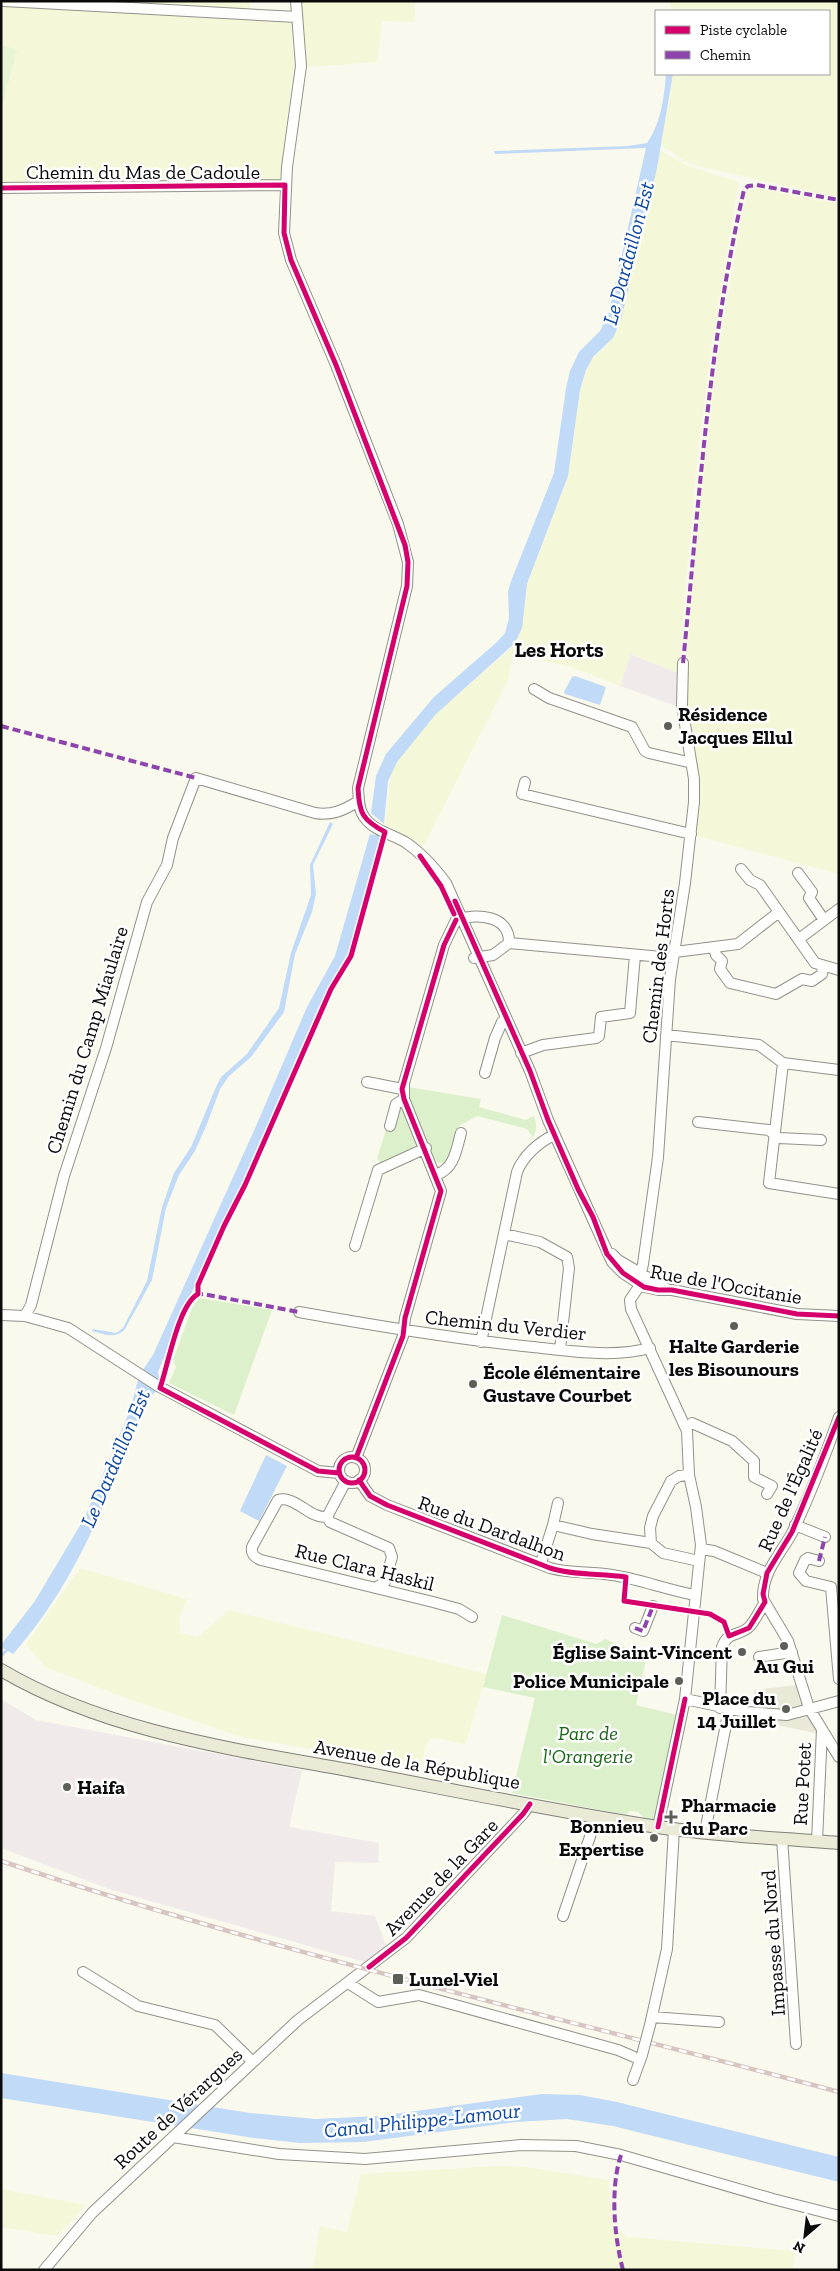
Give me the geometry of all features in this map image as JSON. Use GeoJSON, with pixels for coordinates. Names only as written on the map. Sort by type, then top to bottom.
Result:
{"type":"FeatureCollection","features":[{"type":"Feature","properties":{"kind":"main road","name":"Avenue de la République"},"geometry":{"type":"LineString","coordinates":[[3,1671],[49,1695],[82,1708],[161,1731],[230,1748],[658,1827],[839,1842]]}},
{"type":"Feature","properties":{"kind":"street"},"geometry":{"type":"LineString","coordinates":[[4,1],[297,17]]}},
{"type":"Feature","properties":{"kind":"street"},"geometry":{"type":"LineString","coordinates":[[296,1],[301,66],[285,185],[284,233],[290,260],[336,365],[398,524],[408,562],[407,586],[358,788],[359,801],[364,817],[369,823],[406,843],[420,856],[427,858],[446,883],[459,919],[552,1137]]}},
{"type":"Feature","properties":{"kind":"street","name":"Chemin du Mas de Cadoule"},"geometry":{"type":"LineString","coordinates":[[1,188],[285,185]]}},
{"type":"Feature","properties":{"kind":"street","name":"Chemin des Horts"},"geometry":{"type":"LineString","coordinates":[[658,1827],[685,1699],[701,1548],[696,1507],[689,1475],[687,1431],[630,1304],[640,1279],[658,1157],[666,1035],[674,955],[690,834],[694,779],[682,706],[682,663]]}},
{"type":"Feature","properties":{"kind":"street"},"geometry":{"type":"LineString","coordinates":[[534,689],[549,698],[632,727],[645,750],[649,753],[688,762],[691,761]]}},
{"type":"Feature","properties":{"kind":"street","name":"Chemin du Camp Miaulaire"},"geometry":{"type":"LineString","coordinates":[[25,1316],[31,1305],[64,1176],[106,1048],[146,902],[167,865],[173,838],[196,778],[320,814],[336,813],[359,801]]}},
{"type":"Feature","properties":{"kind":"street"},"geometry":{"type":"LineString","coordinates":[[525,782],[522,794],[690,834]]}},
{"type":"Feature","properties":{"kind":"street"},"geometry":{"type":"LineString","coordinates":[[741,869],[750,880],[760,886],[815,963],[823,967],[839,970]]}},
{"type":"Feature","properties":{"kind":"street"},"geometry":{"type":"LineString","coordinates":[[798,873],[812,892],[809,898],[824,920]]}},
{"type":"Feature","properties":{"kind":"street"},"geometry":{"type":"LineString","coordinates":[[798,939],[839,910]]}},
{"type":"Feature","properties":{"kind":"street"},"geometry":{"type":"LineString","coordinates":[[476,958],[493,955],[509,943],[635,954],[674,955],[738,944],[779,912]]}},
{"type":"Feature","properties":{"kind":"street"},"geometry":{"type":"LineString","coordinates":[[459,919],[486,917],[499,921],[508,931],[509,943]]}},
{"type":"Feature","properties":{"kind":"street"},"geometry":{"type":"LineString","coordinates":[[390,1126],[396,1104],[403,1094],[444,946],[459,919]]}},
{"type":"Feature","properties":{"kind":"street"},"geometry":{"type":"LineString","coordinates":[[714,947],[716,955],[722,961],[720,969],[730,983],[776,994],[802,979],[812,981],[822,974],[823,967]]}},
{"type":"Feature","properties":{"kind":"street"},"geometry":{"type":"LineString","coordinates":[[521,1053],[543,1045],[596,1038],[599,1036],[600,1017],[630,1013],[635,954]]}},
{"type":"Feature","properties":{"kind":"street"},"geometry":{"type":"LineString","coordinates":[[504,1021],[521,1053],[552,1137]]}},
{"type":"Feature","properties":{"kind":"street"},"geometry":{"type":"LineString","coordinates":[[486,1073],[495,1038],[504,1021]]}},
{"type":"Feature","properties":{"kind":"street"},"geometry":{"type":"LineString","coordinates":[[666,1035],[759,1045],[783,1063],[839,1070]]}},
{"type":"Feature","properties":{"kind":"street"},"geometry":{"type":"LineString","coordinates":[[783,1063],[769,1183],[839,1194]]}},
{"type":"Feature","properties":{"kind":"street"},"geometry":{"type":"LineString","coordinates":[[356,1458],[403,1331],[405,1318],[440,1198],[440,1186],[403,1094],[367,1082]]}},
{"type":"Feature","properties":{"kind":"street"},"geometry":{"type":"LineString","coordinates":[[698,1122],[769,1130],[779,1138],[822,1140]]}},
{"type":"Feature","properties":{"kind":"street"},"geometry":{"type":"LineString","coordinates":[[436,1175],[446,1171],[450,1166],[460,1133]]}},
{"type":"Feature","properties":{"kind":"street"},"geometry":{"type":"LineString","coordinates":[[481,1342],[519,1166],[535,1148],[552,1137]]}},
{"type":"Feature","properties":{"kind":"street","name":"Rue de l'Occitanie"},"geometry":{"type":"LineString","coordinates":[[552,1137],[581,1206],[597,1229],[607,1250],[640,1279],[667,1289],[798,1314],[839,1316]]}},
{"type":"Feature","properties":{"kind":"street"},"geometry":{"type":"LineString","coordinates":[[355,1246],[378,1170],[426,1148]]}},
{"type":"Feature","properties":{"kind":"street"},"geometry":{"type":"LineString","coordinates":[[504,1234],[540,1242],[567,1258],[569,1268],[560,1350]]}},
{"type":"Feature","properties":{"kind":"street","name":"Chemin du Verdier"},"geometry":{"type":"LineString","coordinates":[[299,1312],[403,1331],[481,1342],[560,1350],[631,1353],[650,1348]]}},
{"type":"Feature","properties":{"kind":"street"},"geometry":{"type":"LineString","coordinates":[[1,1315],[25,1316],[68,1328],[158,1386],[318,1471],[343,1477],[353,1482],[359,1480],[364,1474],[364,1466],[356,1458],[344,1459],[340,1465],[343,1477],[327,1517],[330,1522],[389,1548],[392,1557],[385,1582],[377,1588]]}},
{"type":"Feature","properties":{"kind":"street","name":"Rue de l'Égalité"},"geometry":{"type":"LineString","coordinates":[[767,1573],[795,1525],[839,1417]]}},
{"type":"Feature","properties":{"kind":"street"},"geometry":{"type":"LineString","coordinates":[[692,1424],[732,1441],[754,1461],[754,1477],[772,1486],[767,1494]]}},
{"type":"Feature","properties":{"kind":"street"},"geometry":{"type":"LineString","coordinates":[[651,1543],[650,1528],[653,1516],[671,1481],[678,1476],[689,1475]]}},
{"type":"Feature","properties":{"kind":"street","name":"Rue du Dardalhon"},"geometry":{"type":"LineString","coordinates":[[359,1480],[365,1492],[379,1500],[468,1537],[541,1562],[561,1571],[603,1573],[626,1577],[695,1595]]}},
{"type":"Feature","properties":{"kind":"street","name":"Rue Clara Haskil"},"geometry":{"type":"LineString","coordinates":[[327,1517],[318,1516],[286,1500],[278,1500],[252,1547],[255,1558],[458,1609],[472,1617]]}},
{"type":"Feature","properties":{"kind":"street"},"geometry":{"type":"LineString","coordinates":[[541,1562],[558,1503]]}},
{"type":"Feature","properties":{"kind":"street"},"geometry":{"type":"LineString","coordinates":[[553,1525],[592,1534],[651,1543],[663,1553],[699,1561]]}},
{"type":"Feature","properties":{"kind":"street"},"geometry":{"type":"LineString","coordinates":[[795,1525],[825,1537]]}},
{"type":"Feature","properties":{"kind":"street"},"geometry":{"type":"LineString","coordinates":[[701,1548],[714,1551],[767,1573],[763,1594],[765,1602],[782,1627],[792,1652],[809,1708],[839,1757]]}},
{"type":"Feature","properties":{"kind":"street"},"geometry":{"type":"LineString","coordinates":[[819,1561],[808,1558],[805,1560],[799,1573],[806,1581],[831,1587],[839,1680]]}},
{"type":"Feature","properties":{"kind":"street"},"geometry":{"type":"LineString","coordinates":[[704,1832],[725,1709],[722,1647],[732,1634],[749,1628],[765,1602]]}},
{"type":"Feature","properties":{"kind":"street"},"geometry":{"type":"LineString","coordinates":[[635,1628],[643,1631],[653,1606]]}},
{"type":"Feature","properties":{"kind":"street"},"geometry":{"type":"LineString","coordinates":[[759,1657],[792,1652]]}},
{"type":"Feature","properties":{"kind":"street"},"geometry":{"type":"LineString","coordinates":[[685,1699],[725,1709],[787,1715],[799,1714],[809,1708],[839,1701]]}},
{"type":"Feature","properties":{"kind":"street","name":"Rue Potet"},"geometry":{"type":"LineString","coordinates":[[817,1841],[822,1729]]}},
{"type":"Feature","properties":{"kind":"street","name":"Avenue de la Gare"},"geometry":{"type":"LineString","coordinates":[[348,1983],[406,1938],[524,1814],[530,1804]]}},
{"type":"Feature","properties":{"kind":"street"},"geometry":{"type":"LineString","coordinates":[[563,1916],[596,1816]]}},
{"type":"Feature","properties":{"kind":"street"},"geometry":{"type":"LineString","coordinates":[[633,2080],[651,2021],[667,1949],[674,1829]]}},
{"type":"Feature","properties":{"kind":"street","name":"Impasse du Nord"},"geometry":{"type":"LineString","coordinates":[[782,1838],[796,2044]]}},
{"type":"Feature","properties":{"kind":"street"},"geometry":{"type":"LineString","coordinates":[[83,1972],[138,2006],[215,2025],[253,2062]]}},
{"type":"Feature","properties":{"kind":"street"},"geometry":{"type":"LineString","coordinates":[[348,1983],[378,2002],[419,1995],[640,2057]]}},
{"type":"Feature","properties":{"kind":"street","name":"Route de Vérargues"},"geometry":{"type":"LineString","coordinates":[[44,2270],[92,2213],[298,2020],[348,1983]]}},
{"type":"Feature","properties":{"kind":"street"},"geometry":{"type":"LineString","coordinates":[[651,2021],[719,2022]]}},
{"type":"Feature","properties":{"kind":"street"},"geometry":{"type":"LineString","coordinates":[[177,2134],[279,2154],[365,2159],[521,2145],[576,2146],[622,2155],[839,2216]]}},
{"type":"Feature","properties":{"kind":"shaded area"},"geometry":{"type":"Polygon","coordinates":[[[630,654],[678,673],[676,698],[679,707],[620,686],[630,654]]]}},
{"type":"Feature","properties":{"kind":"shaded area","name":"Place du 14 Juillet"},"geometry":{"type":"Polygon","coordinates":[[[806,1684],[813,1705],[826,1726],[819,1734],[689,1706],[691,1693],[755,1709],[754,1690],[806,1684]]]}},
{"type":"Feature","properties":{"kind":"shaded area"},"geometry":{"type":"Polygon","coordinates":[[[1,1699],[36,1720],[302,1770],[289,1827],[379,1843],[378,1863],[335,1862],[331,1911],[375,1916],[386,1946],[364,1962],[112,1890],[1,1848],[1,1699]]]}},
{"type":"Feature","properties":{"kind":"green space"},"geometry":{"type":"Polygon","coordinates":[[[28,1],[250,1],[249,12],[28,1]]]}},
{"type":"Feature","properties":{"kind":"green space"},"geometry":{"type":"Polygon","coordinates":[[[301,1],[415,1],[415,22],[382,21],[377,62],[306,67],[301,1]]]}},
{"type":"Feature","properties":{"kind":"green space"},"geometry":{"type":"Polygon","coordinates":[[[670,1],[839,1],[839,198],[698,166],[684,161],[660,144],[673,75],[830,75],[830,10],[672,10],[670,1]]]}},
{"type":"Feature","properties":{"kind":"green space"},"geometry":{"type":"Polygon","coordinates":[[[1,2],[291,20],[294,65],[281,178],[278,182],[1,185],[1,2]]]}},
{"type":"Feature","properties":{"kind":"green space"},"geometry":{"type":"Polygon","coordinates":[[[1,45],[15,49],[17,52],[1,109],[1,45]]]}},
{"type":"Feature","properties":{"kind":"green space"},"geometry":{"type":"Polygon","coordinates":[[[660,150],[688,166],[739,182],[710,356],[696,473],[678,673],[631,654],[620,686],[568,666],[513,654],[508,680],[424,845],[421,845],[385,824],[391,772],[436,714],[509,650],[520,634],[525,591],[568,477],[581,384],[591,360],[609,343],[619,327],[660,150]]]}},
{"type":"Feature","properties":{"kind":"green space"},"geometry":{"type":"Polygon","coordinates":[[[757,188],[839,204],[839,874],[693,835],[685,706],[685,673],[702,487],[717,358],[741,219],[747,192],[757,188]]]}},
{"type":"Feature","properties":{"kind":"green space"},"geometry":{"type":"Polygon","coordinates":[[[408,1087],[481,1099],[479,1107],[526,1120],[534,1116],[536,1127],[533,1138],[527,1129],[477,1116],[459,1126],[450,1160],[439,1163],[432,1156],[424,1139],[407,1092],[408,1087]]]}},
{"type":"Feature","properties":{"kind":"green space"},"geometry":{"type":"Polygon","coordinates":[[[401,1104],[416,1144],[412,1148],[380,1163],[377,1158],[387,1127],[401,1104]]]}},
{"type":"Feature","properties":{"kind":"green space"},"geometry":{"type":"Polygon","coordinates":[[[199,1298],[272,1310],[234,1415],[169,1383],[176,1367],[173,1360],[192,1308],[199,1298]]]}},
{"type":"Feature","properties":{"kind":"green space"},"geometry":{"type":"Polygon","coordinates":[[[80,1568],[187,1599],[179,1619],[181,1633],[198,1637],[229,1610],[487,1674],[465,1745],[438,1738],[430,1739],[425,1748],[421,1768],[241,1737],[118,1695],[45,1667],[26,1644],[80,1568]]]}},
{"type":"Feature","properties":{"kind":"green space","name":"Parc de l'Orangerie"},"geometry":{"type":"Polygon","coordinates":[[[502,1615],[597,1644],[605,1639],[639,1653],[638,1657],[646,1660],[636,1705],[677,1715],[655,1821],[644,1818],[638,1812],[630,1811],[626,1815],[512,1793],[535,1698],[483,1687],[502,1615]]]}},
{"type":"Feature","properties":{"kind":"green space"},"geometry":{"type":"Polygon","coordinates":[[[498,2166],[526,2167],[608,2180],[613,2227],[628,2237],[795,2251],[793,2270],[312,2270],[320,2226],[347,2232],[361,2174],[498,2166]]]}},
{"type":"Feature","properties":{"kind":"green space"},"geometry":{"type":"Polygon","coordinates":[[[1,2189],[86,2205],[57,2236],[1,2227],[1,2189]]]}},
{"type":"Feature","properties":{"kind":"water"},"geometry":{"type":"Polygon","coordinates":[[[666,75],[673,75],[657,168],[621,320],[613,338],[593,357],[586,370],[580,390],[568,476],[527,584],[522,628],[515,643],[436,714],[397,762],[388,781],[384,824],[371,813],[376,776],[386,754],[434,697],[505,633],[509,618],[508,592],[510,584],[554,473],[570,371],[579,352],[600,331],[608,316],[646,148],[495,154],[494,151],[628,146],[647,143],[656,127],[663,101],[666,75]]]}},
{"type":"Feature","properties":{"kind":"water"},"geometry":{"type":"Polygon","coordinates":[[[575,676],[606,687],[600,705],[565,694],[564,692],[572,677],[575,676]]]}},
{"type":"Feature","properties":{"kind":"water"},"geometry":{"type":"Polygon","coordinates":[[[330,822],[333,824],[313,865],[316,894],[312,912],[295,954],[284,1012],[251,1057],[229,1076],[220,1089],[195,1151],[179,1175],[166,1208],[152,1280],[125,1329],[113,1335],[92,1331],[93,1329],[116,1333],[123,1328],[147,1281],[162,1207],[174,1173],[191,1147],[221,1077],[247,1054],[279,1008],[291,953],[311,895],[310,865],[330,822]]]}},
{"type":"Feature","properties":{"kind":"water"},"geometry":{"type":"Polygon","coordinates":[[[370,834],[380,836],[380,844],[349,955],[318,1009],[244,1184],[225,1218],[175,1330],[158,1372],[160,1382],[142,1371],[153,1355],[256,1126],[307,1007],[335,956],[370,834]]]}},
{"type":"Feature","properties":{"kind":"water"},"geometry":{"type":"Polygon","coordinates":[[[138,1380],[156,1391],[147,1400],[106,1501],[75,1565],[57,1595],[13,1654],[1,1647],[1,1645],[35,1601],[85,1517],[130,1410],[138,1380]]]}},
{"type":"Feature","properties":{"kind":"water"},"geometry":{"type":"Polygon","coordinates":[[[266,1455],[287,1466],[259,1521],[240,1511],[266,1455]]]}},
{"type":"Feature","properties":{"kind":"water","name":"Canal Philippe-Lamour"},"geometry":{"type":"Polygon","coordinates":[[[1,2073],[250,2113],[315,2119],[379,2116],[542,2094],[580,2095],[617,2102],[839,2157],[839,2182],[613,2126],[567,2119],[516,2122],[363,2142],[300,2143],[254,2138],[1,2098],[1,2073]]]}},
{"type":"Feature","properties":{"kind":"waterway","name":"Le Dardaillon Est"},"geometry":{"type":"LineString","coordinates":[[1,1656],[9,1648]]}},
{"type":"Feature","properties":{"kind":"railway"},"geometry":{"type":"LineString","coordinates":[[1,1861],[104,1894],[313,1955],[839,2092]]}},
{"type":"Feature","properties":{"kind":"marked path"},"geometry":{"type":"LineString","coordinates":[[683,663],[713,367],[732,249],[744,190],[748,186],[757,185],[839,200]]}},
{"type":"Feature","properties":{"kind":"marked path"},"geometry":{"type":"LineString","coordinates":[[1,726],[196,778]]}},
{"type":"Feature","properties":{"kind":"marked path"},"geometry":{"type":"LineString","coordinates":[[195,1295],[203,1294],[299,1312]]}},
{"type":"Feature","properties":{"kind":"marked path"},"geometry":{"type":"LineString","coordinates":[[819,1561],[825,1537]]}},
{"type":"Feature","properties":{"kind":"marked path"},"geometry":{"type":"LineString","coordinates":[[635,1628],[643,1631],[653,1606]]}},
{"type":"Feature","properties":{"kind":"marked path"},"geometry":{"type":"LineString","coordinates":[[621,2155],[615,2182],[614,2212],[617,2242],[623,2270]]}},
{"type":"Feature","properties":{"kind":"cycle path"},"geometry":{"type":"LineString","coordinates":[[1,188],[285,185],[284,233],[291,260],[336,365],[405,545],[408,562],[407,586],[358,788],[361,810],[367,820],[385,832],[351,956],[331,989],[245,1185],[224,1226],[198,1285],[198,1294],[191,1300],[179,1323],[160,1388],[318,1471],[339,1473]]}},
{"type":"Feature","properties":{"kind":"cycle path"},"geometry":{"type":"LineString","coordinates":[[420,856],[441,886],[454,914]]}},
{"type":"Feature","properties":{"kind":"cycle path"},"geometry":{"type":"LineString","coordinates":[[455,901],[530,1071],[548,1120],[578,1189],[593,1217],[607,1254],[623,1273],[644,1287],[658,1290],[672,1290],[797,1314],[839,1316]]}},
{"type":"Feature","properties":{"kind":"cycle path"},"geometry":{"type":"LineString","coordinates":[[356,1458],[403,1336],[405,1318],[441,1191],[404,1099],[402,1089],[444,945],[456,920]]}},
{"type":"Feature","properties":{"kind":"cycle path"},"geometry":{"type":"LineString","coordinates":[[359,1480],[370,1496],[387,1505],[550,1568],[559,1571],[626,1577],[624,1601],[710,1614],[724,1622],[729,1636],[749,1628],[765,1602],[763,1594],[767,1573],[792,1532],[839,1417]]}},
{"type":"Feature","properties":{"kind":"cycle path"},"geometry":{"type":"LineString","coordinates":[[352,1457],[361,1461],[365,1470],[361,1479],[352,1483],[343,1479],[339,1470],[343,1461],[352,1457]]}},
{"type":"Feature","properties":{"kind":"cycle path"},"geometry":{"type":"LineString","coordinates":[[658,1827],[685,1699]]}},
{"type":"Feature","properties":{"kind":"cycle path"},"geometry":{"type":"LineString","coordinates":[[369,1967],[406,1938],[523,1814],[530,1804]]}},
{"type":"Feature","properties":{"kind":"place","name":"Résidence Jacques Ellul"},"geometry":{"type":"Point","coordinates":[668,726]}},
{"type":"Feature","properties":{"kind":"place","name":"Halte Garderie les Bisounours"},"geometry":{"type":"Point","coordinates":[734,1326]}},
{"type":"Feature","properties":{"kind":"place","name":"École élémentaire Gustave Courbet"},"geometry":{"type":"Point","coordinates":[473,1384]}},
{"type":"Feature","properties":{"kind":"place","name":"Au Gui"},"geometry":{"type":"Point","coordinates":[784,1646]}},
{"type":"Feature","properties":{"kind":"place","name":"Église Saint-Vincent"},"geometry":{"type":"Point","coordinates":[742,1652]}},
{"type":"Feature","properties":{"kind":"place","name":"Police Municipale"},"geometry":{"type":"Point","coordinates":[679,1681]}},
{"type":"Feature","properties":{"kind":"place","name":"Place du 14 Juillet"},"geometry":{"type":"Point","coordinates":[786,1709]}},
{"type":"Feature","properties":{"kind":"place","name":"Haifa"},"geometry":{"type":"Point","coordinates":[67,1787]}},
{"type":"Feature","properties":{"kind":"place","name":"Pharmacie du Parc"},"geometry":{"type":"Point","coordinates":[671,1817]}},
{"type":"Feature","properties":{"kind":"place","name":"Bonnieu Expertise"},"geometry":{"type":"Point","coordinates":[654,1838]}},
{"type":"Feature","properties":{"kind":"place","name":"Lunel-Viel"},"geometry":{"type":"Point","coordinates":[398,1979]}},
{"type":"Feature","properties":{"kind":"district","name":"Les Horts"},"geometry":{"type":"Point","coordinates":[559,649]}}]}
